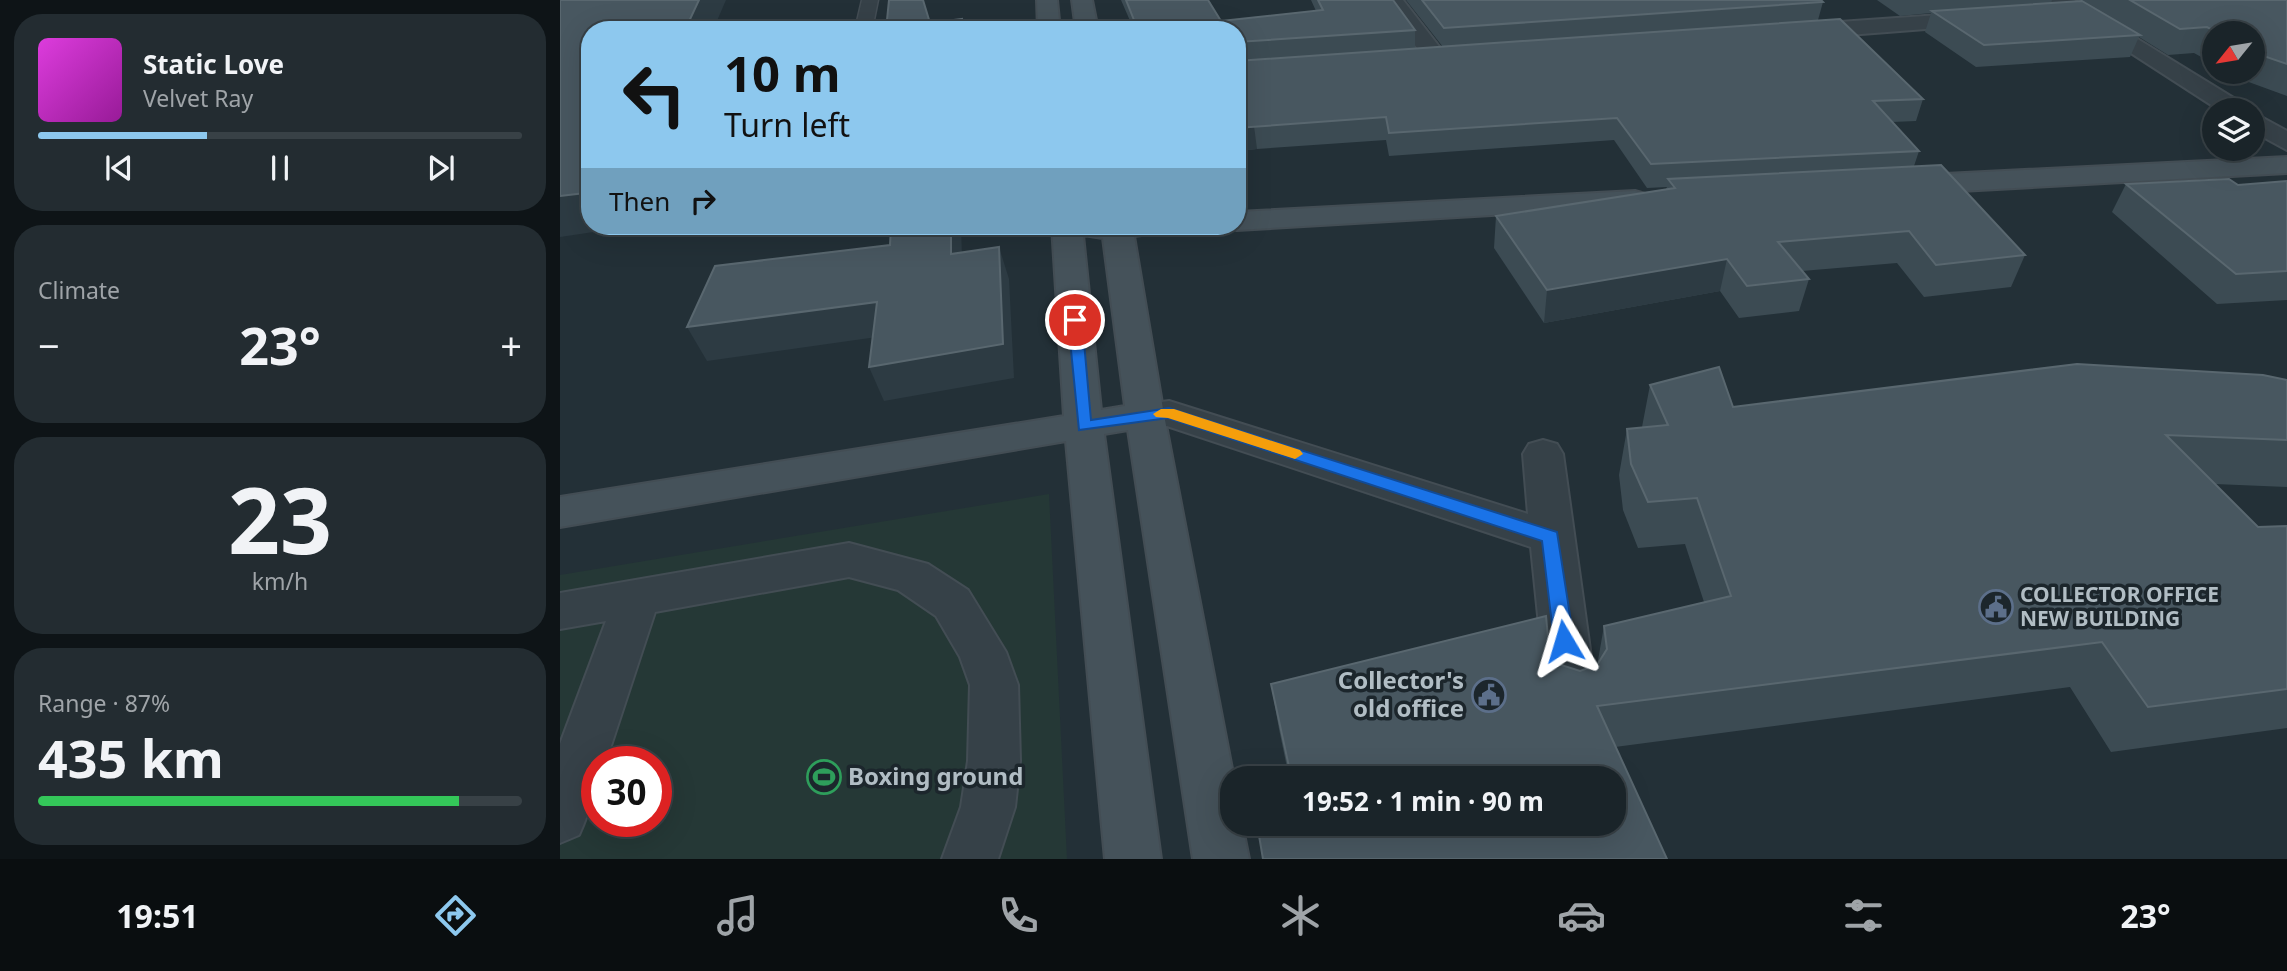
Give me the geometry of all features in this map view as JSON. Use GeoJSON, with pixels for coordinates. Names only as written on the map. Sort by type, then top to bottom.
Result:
{"type":"FeatureCollection","features":[{"type":"Feature","properties":{"kind":"main road"},"geometry":{"type":"LineString","coordinates":[[1047,0],[1048,21]]}},
{"type":"Feature","properties":{"kind":"main road"},"geometry":{"type":"LineString","coordinates":[[1082,0],[1086,21]]}},
{"type":"Feature","properties":{"kind":"main road"},"geometry":{"type":"LineString","coordinates":[[2265,144],[2287,147]]}},
{"type":"Feature","properties":{"kind":"main road"},"geometry":{"type":"LineString","coordinates":[[1890,160],[2202,145]]}},
{"type":"Feature","properties":{"kind":"main road"},"geometry":{"type":"LineString","coordinates":[[1873,187],[2287,147]]}},
{"type":"Feature","properties":{"kind":"main road"},"geometry":{"type":"LineString","coordinates":[[1246,199],[1649,174]]}},
{"type":"Feature","properties":{"kind":"main road"},"geometry":{"type":"LineString","coordinates":[[1246,221],[1665,198]]}},
{"type":"Feature","properties":{"kind":"main road"},"geometry":{"type":"LineString","coordinates":[[1068,235],[1084,426],[1133,859]]}},
{"type":"Feature","properties":{"kind":"main road"},"geometry":{"type":"LineString","coordinates":[[1130,235],[1145,415],[1221,859]]}},
{"type":"Feature","properties":{"kind":"main road"},"geometry":{"type":"LineString","coordinates":[[560,512],[1145,415]]}},
{"type":"Feature","properties":{"kind":"street"},"geometry":{"type":"LineString","coordinates":[[1392,0],[1436,58]]}},
{"type":"Feature","properties":{"kind":"street"},"geometry":{"type":"LineString","coordinates":[[2036,15],[2069,6],[2217,98]]}},
{"type":"Feature","properties":{"kind":"street"},"geometry":{"type":"LineString","coordinates":[[1771,34],[2008,17]]}},
{"type":"Feature","properties":{"kind":"street"},"geometry":{"type":"LineString","coordinates":[[1410,60],[1464,56]]}},
{"type":"Feature","properties":{"kind":"street"},"geometry":{"type":"LineString","coordinates":[[2265,130],[2287,147]]}},
{"type":"Feature","properties":{"kind":"street"},"geometry":{"type":"LineString","coordinates":[[1145,415],[1169,413],[1550,537]]}},
{"type":"Feature","properties":{"kind":"street"},"geometry":{"type":"LineString","coordinates":[[1543,454],[1550,537],[1571,693]]}},
{"type":"Feature","properties":{"kind":"street"},"geometry":{"type":"LineString","coordinates":[[560,611],[849,560],[912,576],[952,603],[982,652],[994,685],[993,773],[988,807],[970,859]]}},
{"type":"Feature","properties":{"kind":"street"},"geometry":{"type":"LineString","coordinates":[[560,817],[638,596]]}},
{"type":"Feature","properties":{"kind":"lane"},"geometry":{"type":"LineString","coordinates":[[865,21],[870,0]]}},
{"type":"Feature","properties":{"kind":"green space"},"geometry":{"type":"Polygon","coordinates":[[[1049,494],[1067,859],[560,859],[560,575],[1049,494]]]}},
{"type":"Feature","properties":{"kind":"building"},"geometry":{"type":"Polygon","coordinates":[[[560,0],[699,0],[689,21],[581,21],[581,193],[560,196],[560,0]]]}},
{"type":"Feature","properties":{"kind":"building"},"geometry":{"type":"Polygon","coordinates":[[[889,0],[923,0],[929,21],[887,21],[889,0]]]}},
{"type":"Feature","properties":{"kind":"building"},"geometry":{"type":"Polygon","coordinates":[[[1126,0],[1208,0],[1221,21],[1134,21],[1126,0]]]}},
{"type":"Feature","properties":{"kind":"building"},"geometry":{"type":"Polygon","coordinates":[[[1318,0],[1393,0],[1415,30],[1246,41],[1246,21],[1221,21],[1323,10],[1318,0]]]}},
{"type":"Feature","properties":{"kind":"building"},"geometry":{"type":"Polygon","coordinates":[[[1422,0],[1821,0],[1823,2],[1444,28],[1422,0]]]}},
{"type":"Feature","properties":{"kind":"building"},"geometry":{"type":"Polygon","coordinates":[[[2130,0],[2287,0],[2287,64],[2265,56],[2265,21],[2202,21],[2202,27],[2180,29],[2130,0]]]}},
{"type":"Feature","properties":{"kind":"building"},"geometry":{"type":"Polygon","coordinates":[[[2082,1],[2140,35],[1984,45],[1932,11],[2082,1]]]}},
{"type":"Feature","properties":{"kind":"building"},"geometry":{"type":"Polygon","coordinates":[[[1840,19],[1923,99],[1873,101],[1919,151],[1651,164],[1617,118],[1389,133],[1386,117],[1246,127],[1246,60],[1840,19]]]}},
{"type":"Feature","properties":{"kind":"building"},"geometry":{"type":"Polygon","coordinates":[[[1941,165],[2025,255],[1936,265],[1909,231],[1778,242],[1809,279],[1747,286],[1727,259],[1547,290],[1496,216],[1675,188],[1668,179],[1941,165]]]}},
{"type":"Feature","properties":{"kind":"building"},"geometry":{"type":"Polygon","coordinates":[[[2229,179],[2238,185],[2287,181],[2287,271],[2236,274],[2126,184],[2229,179]]]}},
{"type":"Feature","properties":{"kind":"building"},"geometry":{"type":"Polygon","coordinates":[[[891,235],[951,235],[951,254],[999,247],[1003,344],[869,367],[877,302],[687,327],[715,266],[890,245],[891,235]]]}},
{"type":"Feature","properties":{"kind":"building","name":"COLLECTOR OFFICE NEW BUILDING"},"geometry":{"type":"Polygon","coordinates":[[[2077,364],[2263,375],[2287,380],[2287,440],[2166,435],[2258,527],[2287,526],[2287,689],[2148,707],[2102,642],[1597,706],[1624,766],[1289,766],[1271,684],[1546,616],[1549,648],[1558,664],[1580,671],[1597,665],[1607,649],[1604,626],[1731,596],[1697,498],[1648,502],[1631,464],[1627,429],[1668,425],[1650,385],[1719,367],[1733,407],[2077,364]]]}},
{"type":"Feature","properties":{"kind":"building","name":"COLLECTOR OFFICE NEW BUILDING"},"geometry":{"type":"Polygon","coordinates":[[[1626,769],[1667,859],[1263,859],[1259,836],[1626,836],[1626,769]]]}},
{"type":"Feature","properties":{"kind":"slow traffic"},"geometry":{"type":"LineString","coordinates":[[1161,414],[1169,413],[1295,454]]}},
{"type":"Feature","properties":{"kind":"place","name":"COLLECTOR OFFICE NEW BUILDING"},"geometry":{"type":"Point","coordinates":[1996,607]}},
{"type":"Feature","properties":{"kind":"place","name":"Collector's old office"},"geometry":{"type":"Point","coordinates":[1489,695]}},
{"type":"Feature","properties":{"kind":"place","name":"Boxing ground"},"geometry":{"type":"Point","coordinates":[824,777]}},
{"type":"Feature","properties":{"kind":"route"},"geometry":{"type":"LineString","coordinates":[[1075,320],[1084,426],[1169,413],[1550,537],[1564,641]]}}]}
